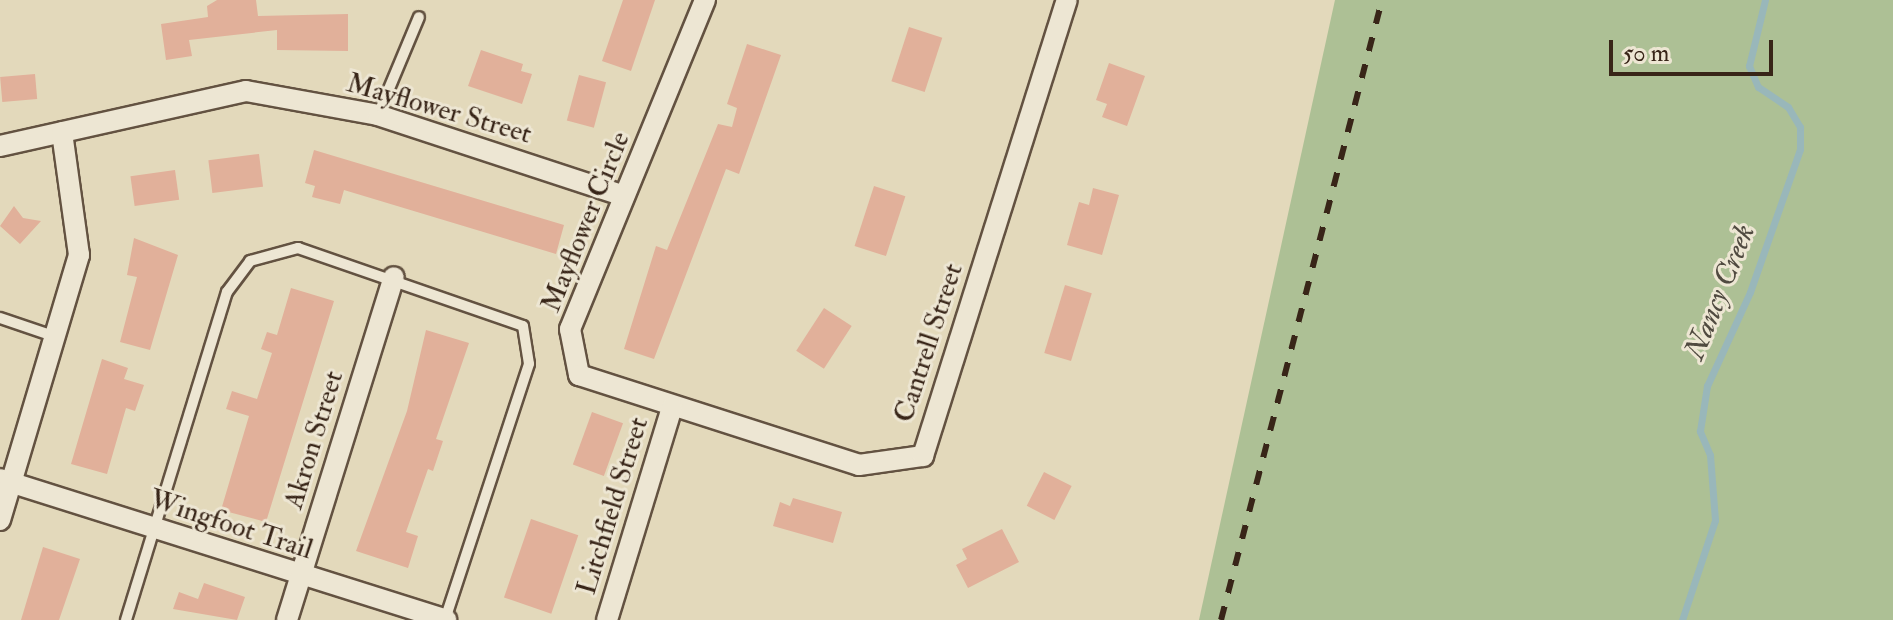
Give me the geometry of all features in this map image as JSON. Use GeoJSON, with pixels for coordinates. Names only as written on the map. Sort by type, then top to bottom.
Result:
{"type":"FeatureCollection","features":[{"type":"Feature","properties":{"kind":"street","name":"Mayflower Circle"},"geometry":{"type":"LineString","coordinates":[[672,408],[579,375],[570,329],[705,0]]}},
{"type":"Feature","properties":{"kind":"street","name":"Cantrell Street"},"geometry":{"type":"LineString","coordinates":[[672,408],[859,465],[923,456],[1067,0]]}},
{"type":"Feature","properties":{"kind":"street","name":"Mayflower Street"},"geometry":{"type":"LineString","coordinates":[[0,146],[246,91],[378,115],[624,196]]}},
{"type":"Feature","properties":{"kind":"street"},"geometry":{"type":"LineString","coordinates":[[0,520],[6,481],[56,337],[79,255],[62,132]]}},
{"type":"Feature","properties":{"kind":"street","name":"Akron Street"},"geometry":{"type":"LineString","coordinates":[[287,620],[394,277]]}},
{"type":"Feature","properties":{"kind":"street","name":"Litchfield Street"},"geometry":{"type":"LineString","coordinates":[[607,620],[672,408]]}},
{"type":"Feature","properties":{"kind":"street","name":"Wingfoot Trail"},"geometry":{"type":"LineString","coordinates":[[6,481],[154,531],[446,620]]}},
{"type":"Feature","properties":{"kind":"lane"},"geometry":{"type":"LineString","coordinates":[[378,115],[419,17]]}},
{"type":"Feature","properties":{"kind":"lane"},"geometry":{"type":"LineString","coordinates":[[126,620],[235,276],[274,249],[298,248],[503,313],[523,326],[530,345],[446,620]]}},
{"type":"Feature","properties":{"kind":"lane"},"geometry":{"type":"LineString","coordinates":[[0,318],[56,337]]}},
{"type":"Feature","properties":{"kind":"green space"},"geometry":{"type":"Polygon","coordinates":[[[1335,0],[1893,0],[1893,620],[1199,620],[1335,0]]]}},
{"type":"Feature","properties":{"kind":"building"},"geometry":{"type":"Polygon","coordinates":[[[217,0],[256,0],[258,16],[348,14],[348,51],[277,50],[277,30],[189,40],[192,56],[166,60],[161,24],[208,17],[207,6],[217,0]]]}},
{"type":"Feature","properties":{"kind":"building"},"geometry":{"type":"Polygon","coordinates":[[[623,0],[655,0],[631,71],[602,61],[623,0]]]}},
{"type":"Feature","properties":{"kind":"building"},"geometry":{"type":"Polygon","coordinates":[[[909,27],[942,38],[925,92],[891,81],[909,27]]]}},
{"type":"Feature","properties":{"kind":"building"},"geometry":{"type":"Polygon","coordinates":[[[747,44],[781,55],[739,174],[726,169],[654,359],[624,349],[656,246],[667,250],[718,124],[732,127],[737,108],[727,104],[747,44]]]}},
{"type":"Feature","properties":{"kind":"building"},"geometry":{"type":"Polygon","coordinates":[[[481,50],[523,64],[521,71],[532,74],[522,104],[468,86],[481,50]]]}},
{"type":"Feature","properties":{"kind":"building"},"geometry":{"type":"Polygon","coordinates":[[[1109,63],[1145,76],[1127,126],[1102,117],[1107,104],[1096,100],[1109,63]]]}},
{"type":"Feature","properties":{"kind":"building"},"geometry":{"type":"Polygon","coordinates":[[[35,74],[37,99],[2,102],[0,77],[35,74]]]}},
{"type":"Feature","properties":{"kind":"building"},"geometry":{"type":"Polygon","coordinates":[[[579,75],[606,82],[594,128],[567,120],[579,75]]]}},
{"type":"Feature","properties":{"kind":"building"},"geometry":{"type":"Polygon","coordinates":[[[314,150],[564,225],[556,254],[344,190],[340,204],[312,197],[315,186],[305,183],[314,150]]]}},
{"type":"Feature","properties":{"kind":"building"},"geometry":{"type":"Polygon","coordinates":[[[259,154],[263,187],[212,193],[208,160],[259,154]]]}},
{"type":"Feature","properties":{"kind":"building"},"geometry":{"type":"Polygon","coordinates":[[[175,170],[179,200],[135,206],[130,176],[175,170]]]}},
{"type":"Feature","properties":{"kind":"building"},"geometry":{"type":"Polygon","coordinates":[[[874,186],[905,196],[886,256],[855,246],[874,186]]]}},
{"type":"Feature","properties":{"kind":"building"},"geometry":{"type":"Polygon","coordinates":[[[1093,188],[1119,195],[1102,255],[1067,245],[1079,202],[1089,205],[1093,188]]]}},
{"type":"Feature","properties":{"kind":"building"},"geometry":{"type":"Polygon","coordinates":[[[14,206],[23,218],[41,221],[20,244],[0,226],[14,206]]]}},
{"type":"Feature","properties":{"kind":"building"},"geometry":{"type":"Polygon","coordinates":[[[134,238],[178,255],[150,350],[120,342],[137,277],[127,275],[134,238]]]}},
{"type":"Feature","properties":{"kind":"building"},"geometry":{"type":"Polygon","coordinates":[[[1065,285],[1092,293],[1071,361],[1044,353],[1065,285]]]}},
{"type":"Feature","properties":{"kind":"building"},"geometry":{"type":"Polygon","coordinates":[[[291,288],[334,301],[266,522],[221,510],[249,416],[226,409],[232,391],[257,399],[272,353],[261,349],[267,332],[277,335],[291,288]]]}},
{"type":"Feature","properties":{"kind":"building"},"geometry":{"type":"Polygon","coordinates":[[[824,308],[852,326],[824,369],[796,351],[824,308]]]}},
{"type":"Feature","properties":{"kind":"building"},"geometry":{"type":"Polygon","coordinates":[[[426,330],[469,343],[436,439],[443,441],[433,471],[428,469],[406,532],[418,536],[408,568],[356,551],[407,411],[426,330]]]}},
{"type":"Feature","properties":{"kind":"building"},"geometry":{"type":"Polygon","coordinates":[[[102,359],[128,368],[124,379],[144,385],[135,411],[126,408],[107,474],[71,464],[102,359]]]}},
{"type":"Feature","properties":{"kind":"building"},"geometry":{"type":"Polygon","coordinates":[[[592,412],[623,423],[604,476],[573,465],[592,412]]]}},
{"type":"Feature","properties":{"kind":"building"},"geometry":{"type":"Polygon","coordinates":[[[1044,472],[1072,486],[1054,520],[1027,506],[1044,472]]]}},
{"type":"Feature","properties":{"kind":"building"},"geometry":{"type":"Polygon","coordinates":[[[793,498],[842,512],[833,543],[773,526],[780,502],[790,506],[793,498]]]}},
{"type":"Feature","properties":{"kind":"building"},"geometry":{"type":"Polygon","coordinates":[[[531,519],[578,535],[551,614],[504,597],[531,519]]]}},
{"type":"Feature","properties":{"kind":"building"},"geometry":{"type":"Polygon","coordinates":[[[1002,529],[1019,562],[968,588],[956,565],[967,559],[962,549],[1002,529]]]}},
{"type":"Feature","properties":{"kind":"building"},"geometry":{"type":"Polygon","coordinates":[[[43,547],[80,559],[59,620],[21,620],[43,547]]]}},
{"type":"Feature","properties":{"kind":"building"},"geometry":{"type":"Polygon","coordinates":[[[204,583],[245,597],[237,620],[173,609],[179,592],[198,599],[204,583]]]}},
{"type":"Feature","properties":{"kind":"waterway","name":"Nancy Creek"},"geometry":{"type":"LineString","coordinates":[[1682,620],[1715,520],[1710,455],[1700,431],[1707,386],[1750,292],[1800,149],[1800,127],[1788,107],[1758,87],[1749,66],[1765,0]]}},
{"type":"Feature","properties":{"kind":"railway"},"geometry":{"type":"LineString","coordinates":[[1221,620],[1382,0]]}}]}
